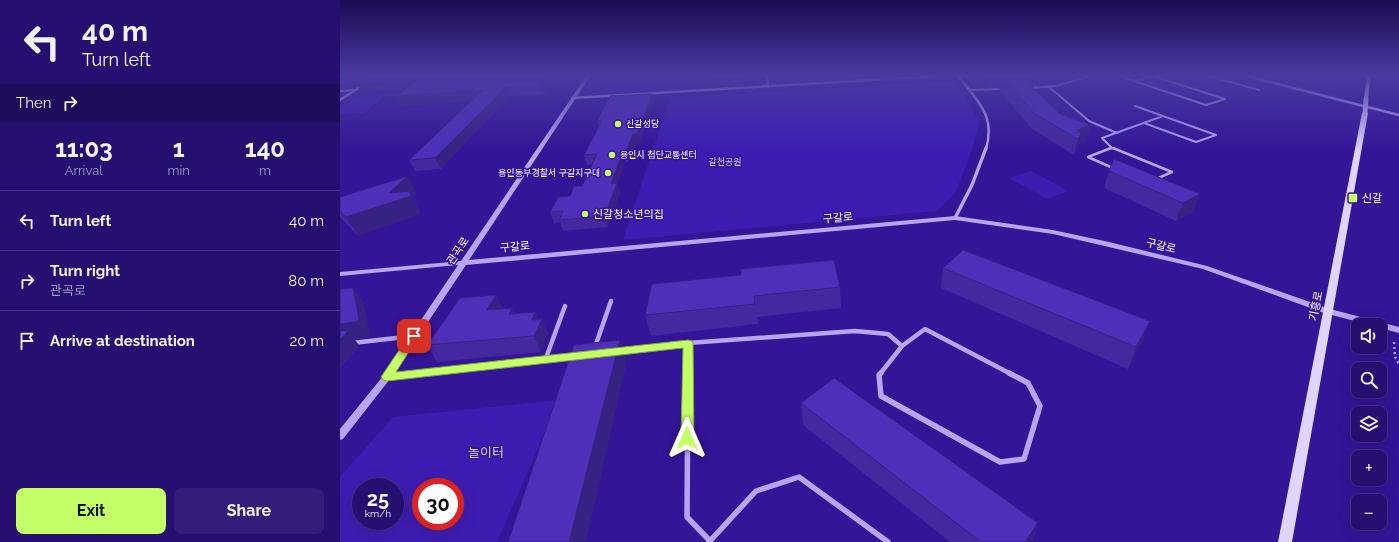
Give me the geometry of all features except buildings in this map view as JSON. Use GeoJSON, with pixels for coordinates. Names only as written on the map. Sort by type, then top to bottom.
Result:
{"type":"FeatureCollection","features":[{"type":"Feature","properties":{"kind":"main road","name":"기흥로"},"geometry":{"type":"LineString","coordinates":[[1285,542],[1365,112],[1366,100]]}},
{"type":"Feature","properties":{"kind":"street","name":"관곡로"},"geometry":{"type":"LineString","coordinates":[[340,436],[387,377],[570,100]]}},
{"type":"Feature","properties":{"kind":"street"},"geometry":{"type":"LineString","coordinates":[[955,218],[968,195],[987,147],[990,123],[976,100]]}},
{"type":"Feature","properties":{"kind":"street"},"geometry":{"type":"LineString","coordinates":[[1341,100],[1399,115]]}},
{"type":"Feature","properties":{"kind":"street","name":"구갈로"},"geometry":{"type":"LineString","coordinates":[[340,274],[955,218],[1053,232],[1198,265],[1327,311],[1396,329]]}},
{"type":"Feature","properties":{"kind":"street"},"geometry":{"type":"LineString","coordinates":[[593,354],[611,301]]}},
{"type":"Feature","properties":{"kind":"street"},"geometry":{"type":"LineString","coordinates":[[546,358],[565,306]]}},
{"type":"Feature","properties":{"kind":"street"},"geometry":{"type":"LineString","coordinates":[[925,329],[1028,382],[1040,406],[1024,459],[1000,462],[881,396],[879,375],[902,346],[925,329]]}},
{"type":"Feature","properties":{"kind":"street"},"geometry":{"type":"LineString","coordinates":[[609,352],[688,343],[855,331],[888,334],[902,346]]}},
{"type":"Feature","properties":{"kind":"street"},"geometry":{"type":"LineString","coordinates":[[347,344],[414,336]]}},
{"type":"Feature","properties":{"kind":"street"},"geometry":{"type":"LineString","coordinates":[[688,343],[687,517],[709,542],[756,491],[799,477],[888,542]]}},
{"type":"Feature","properties":{"kind":"street"},"geometry":{"type":"LineString","coordinates":[[387,377],[577,355]]}},
{"type":"Feature","properties":{"kind":"lane"},"geometry":{"type":"LineString","coordinates":[[1065,100],[1089,121],[1117,133]]}},
{"type":"Feature","properties":{"kind":"lane"},"geometry":{"type":"LineString","coordinates":[[1192,100],[1206,105],[1219,100]]}},
{"type":"Feature","properties":{"kind":"lane"},"geometry":{"type":"LineString","coordinates":[[1135,106],[1216,135],[1196,142],[1144,123]]}},
{"type":"Feature","properties":{"kind":"lane"},"geometry":{"type":"LineString","coordinates":[[1112,148],[1088,157],[1147,183],[1172,172],[1112,148],[1102,138],[1163,116]]}},
{"type":"Feature","properties":{"kind":"path"},"geometry":{"type":"LineString","coordinates":[[1396,329],[1395,357],[1399,364]]}},
{"type":"Feature","properties":{"kind":"green space"},"geometry":{"type":"Polygon","coordinates":[[[352,100],[380,100],[364,113],[340,114],[340,108],[352,100]]]}},
{"type":"Feature","properties":{"kind":"green space","name":"갈천공원"},"geometry":{"type":"Polygon","coordinates":[[[669,100],[967,100],[979,122],[973,147],[956,192],[937,211],[623,240],[669,100]]]}},
{"type":"Feature","properties":{"kind":"green space"},"geometry":{"type":"Polygon","coordinates":[[[1031,171],[1069,191],[1047,199],[1009,178],[1031,171]]]}},
{"type":"Feature","properties":{"kind":"green space","name":"놀이터"},"geometry":{"type":"Polygon","coordinates":[[[559,400],[497,542],[340,542],[340,477],[393,417],[559,400]]]}},
{"type":"Feature","properties":{"kind":"place","name":"신갈성당"},"geometry":{"type":"Point","coordinates":[618,124]}},
{"type":"Feature","properties":{"kind":"place","name":"용인시 첨단교통센터"},"geometry":{"type":"Point","coordinates":[612,155]}},
{"type":"Feature","properties":{"kind":"place","name":"용인동부경찰서 구갈지구대"},"geometry":{"type":"Point","coordinates":[608,173]}},
{"type":"Feature","properties":{"kind":"place","name":"신갈"},"geometry":{"type":"Point","coordinates":[1353,198]}},
{"type":"Feature","properties":{"kind":"place","name":"신갈청소년의집"},"geometry":{"type":"Point","coordinates":[585,214]}},
{"type":"Feature","properties":{"kind":"route"},"geometry":{"type":"LineString","coordinates":[[414,336],[387,377],[688,343],[687,438]]}}]}
